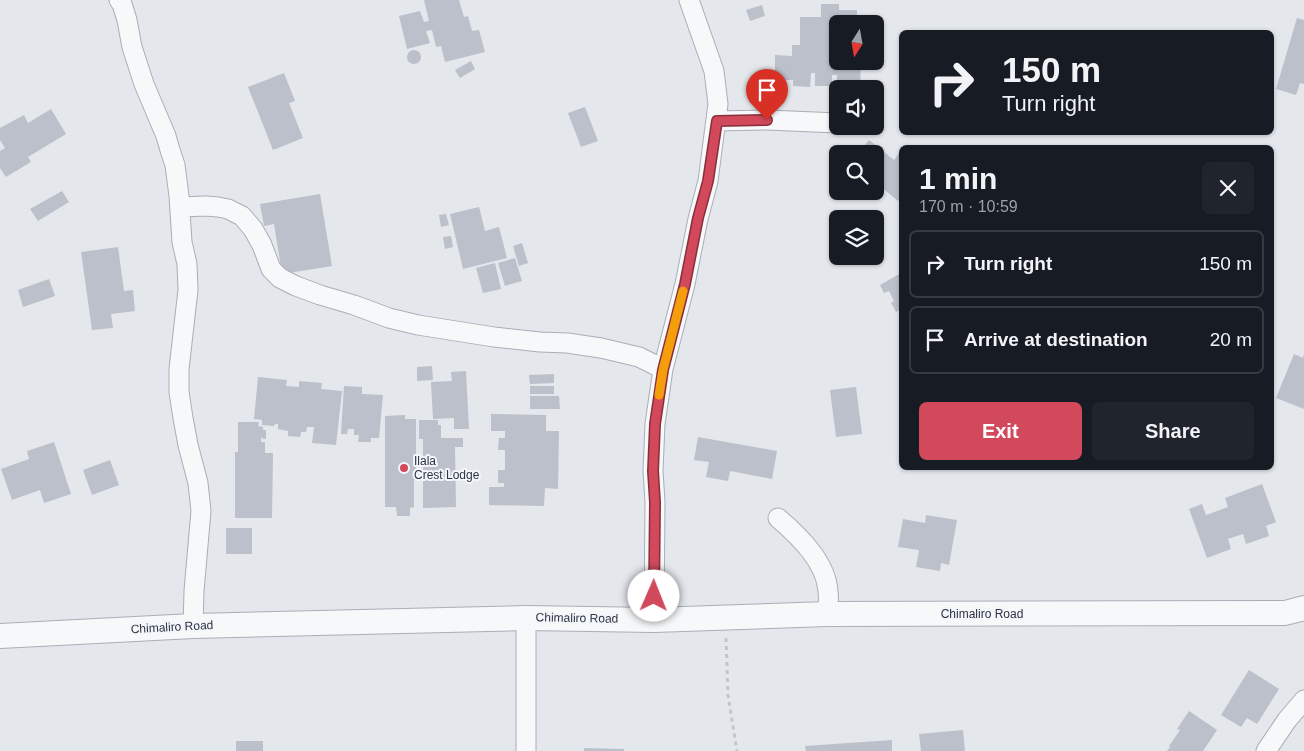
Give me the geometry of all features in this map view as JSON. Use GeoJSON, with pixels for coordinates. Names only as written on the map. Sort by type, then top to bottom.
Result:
{"type":"FeatureCollection","features":[{"type":"Feature","properties":{"kind":"street"},"geometry":{"type":"LineString","coordinates":[[119,0],[127,20],[132,47],[144,84],[166,136],[178,179],[182,242],[187,264],[188,290],[180,360],[180,392],[188,445],[198,483],[201,512],[193,626]]}},
{"type":"Feature","properties":{"kind":"street"},"geometry":{"type":"LineString","coordinates":[[654,620],[655,502],[653,471],[655,424],[663,370],[708,181],[718,104],[714,71],[689,0]]}},
{"type":"Feature","properties":{"kind":"street"},"geometry":{"type":"LineString","coordinates":[[717,121],[767,120],[829,123]]}},
{"type":"Feature","properties":{"kind":"street"},"geometry":{"type":"LineString","coordinates":[[180,207],[218,207],[228,209],[242,216],[253,229],[262,245],[271,269],[280,278],[320,295],[389,318],[418,325],[486,336],[601,348],[639,357],[663,370]]}},
{"type":"Feature","properties":{"kind":"street"},"geometry":{"type":"LineString","coordinates":[[778,518],[790,528],[822,569],[828,590],[828,614]]}},
{"type":"Feature","properties":{"kind":"street","name":"Chimaliro Road"},"geometry":{"type":"LineString","coordinates":[[0,636],[193,626],[526,618],[654,620],[828,614],[1285,613],[1304,608]]}},
{"type":"Feature","properties":{"kind":"street"},"geometry":{"type":"LineString","coordinates":[[526,618],[526,751]]}},
{"type":"Feature","properties":{"kind":"street"},"geometry":{"type":"LineString","coordinates":[[1266,751],[1287,720],[1304,700]]}},
{"type":"Feature","properties":{"kind":"path"},"geometry":{"type":"LineString","coordinates":[[725,618],[728,695],[737,751]]}},
{"type":"Feature","properties":{"kind":"building"},"geometry":{"type":"Polygon","coordinates":[[[424,0],[459,0],[464,17],[468,16],[472,31],[479,30],[485,52],[445,62],[441,46],[436,47],[432,30],[426,31],[430,43],[407,49],[399,16],[420,11],[424,22],[429,21],[424,0]]]}},
{"type":"Feature","properties":{"kind":"building"},"geometry":{"type":"Polygon","coordinates":[[[821,4],[839,4],[839,10],[857,10],[857,15],[829,15],[829,70],[861,70],[860,80],[837,80],[837,75],[832,75],[832,80],[829,80],[829,86],[815,86],[815,73],[811,73],[810,87],[793,86],[793,80],[775,80],[775,55],[792,56],[792,45],[800,45],[800,17],[821,17],[821,4]]]}},
{"type":"Feature","properties":{"kind":"building"},"geometry":{"type":"Polygon","coordinates":[[[762,5],[765,16],[750,21],[746,10],[762,5]]]}},
{"type":"Feature","properties":{"kind":"building"},"geometry":{"type":"Polygon","coordinates":[[[1297,18],[1304,20],[1304,84],[1300,83],[1296,95],[1276,89],[1297,18]]]}},
{"type":"Feature","properties":{"kind":"building"},"geometry":{"type":"Polygon","coordinates":[[[414,50],[419,52],[421,57],[419,62],[414,64],[409,62],[407,57],[409,52],[414,50]]]}},
{"type":"Feature","properties":{"kind":"building"},"geometry":{"type":"Polygon","coordinates":[[[471,61],[475,69],[460,78],[455,70],[471,61]]]}},
{"type":"Feature","properties":{"kind":"building"},"geometry":{"type":"Polygon","coordinates":[[[284,73],[295,101],[289,103],[303,138],[273,150],[248,87],[284,73]]]}},
{"type":"Feature","properties":{"kind":"building"},"geometry":{"type":"Polygon","coordinates":[[[585,107],[598,141],[581,147],[568,113],[585,107]]]}},
{"type":"Feature","properties":{"kind":"building"},"geometry":{"type":"Polygon","coordinates":[[[51,109],[66,134],[28,157],[31,162],[6,177],[0,168],[0,151],[5,148],[0,140],[0,128],[24,115],[28,123],[51,109]]]}},
{"type":"Feature","properties":{"kind":"building"},"geometry":{"type":"Polygon","coordinates":[[[869,140],[875,145],[865,145],[869,140]]]}},
{"type":"Feature","properties":{"kind":"building"},"geometry":{"type":"Polygon","coordinates":[[[884,152],[894,160],[899,154],[898,201],[884,189],[884,152]]]}},
{"type":"Feature","properties":{"kind":"building"},"geometry":{"type":"Polygon","coordinates":[[[62,191],[69,202],[38,221],[30,209],[62,191]]]}},
{"type":"Feature","properties":{"kind":"building"},"geometry":{"type":"Polygon","coordinates":[[[320,194],[332,266],[282,274],[274,224],[264,226],[260,204],[320,194]]]}},
{"type":"Feature","properties":{"kind":"building"},"geometry":{"type":"Polygon","coordinates":[[[479,207],[485,231],[499,227],[507,258],[463,269],[450,214],[479,207]]]}},
{"type":"Feature","properties":{"kind":"building"},"geometry":{"type":"Polygon","coordinates":[[[446,214],[449,225],[441,227],[439,215],[446,214]]]}},
{"type":"Feature","properties":{"kind":"building"},"geometry":{"type":"Polygon","coordinates":[[[451,236],[453,247],[445,249],[443,237],[451,236]]]}},
{"type":"Feature","properties":{"kind":"building"},"geometry":{"type":"Polygon","coordinates":[[[522,243],[528,263],[519,266],[513,246],[522,243]]]}},
{"type":"Feature","properties":{"kind":"building"},"geometry":{"type":"Polygon","coordinates":[[[118,247],[124,291],[133,290],[135,311],[111,314],[113,328],[92,330],[81,252],[118,247]]]}},
{"type":"Feature","properties":{"kind":"building"},"geometry":{"type":"Polygon","coordinates":[[[515,258],[522,281],[505,286],[498,263],[515,258]]]}},
{"type":"Feature","properties":{"kind":"building"},"geometry":{"type":"Polygon","coordinates":[[[495,263],[501,289],[483,293],[476,268],[495,263]]]}},
{"type":"Feature","properties":{"kind":"building"},"geometry":{"type":"Polygon","coordinates":[[[899,274],[899,310],[896,312],[891,303],[894,301],[889,291],[884,293],[880,285],[899,274]]]}},
{"type":"Feature","properties":{"kind":"building"},"geometry":{"type":"Polygon","coordinates":[[[49,279],[55,296],[23,307],[18,290],[49,279]]]}},
{"type":"Feature","properties":{"kind":"building"},"geometry":{"type":"Polygon","coordinates":[[[1294,354],[1303,358],[1304,354],[1304,409],[1276,398],[1294,354]]]}},
{"type":"Feature","properties":{"kind":"building"},"geometry":{"type":"Polygon","coordinates":[[[432,366],[433,380],[417,381],[417,367],[432,366]]]}},
{"type":"Feature","properties":{"kind":"building"},"geometry":{"type":"Polygon","coordinates":[[[466,371],[469,429],[454,429],[454,418],[433,419],[431,382],[452,381],[451,372],[466,371]]]}},
{"type":"Feature","properties":{"kind":"building"},"geometry":{"type":"Polygon","coordinates":[[[554,374],[554,383],[530,384],[529,375],[554,374]]]}},
{"type":"Feature","properties":{"kind":"building"},"geometry":{"type":"Polygon","coordinates":[[[258,377],[287,380],[286,386],[299,387],[299,381],[322,383],[321,389],[342,391],[336,445],[312,443],[314,427],[307,427],[306,432],[301,432],[300,437],[288,436],[288,431],[278,429],[278,424],[274,426],[262,425],[262,420],[254,419],[258,377]]]}},
{"type":"Feature","properties":{"kind":"building"},"geometry":{"type":"Polygon","coordinates":[[[344,386],[362,387],[362,394],[383,395],[379,438],[371,438],[371,442],[358,442],[359,435],[354,435],[354,429],[348,429],[347,434],[341,434],[344,386]]]}},
{"type":"Feature","properties":{"kind":"building"},"geometry":{"type":"Polygon","coordinates":[[[530,386],[554,386],[554,394],[530,394],[530,386]]]}},
{"type":"Feature","properties":{"kind":"building"},"geometry":{"type":"Polygon","coordinates":[[[856,387],[862,434],[836,437],[830,390],[856,387]]]}},
{"type":"Feature","properties":{"kind":"building"},"geometry":{"type":"Polygon","coordinates":[[[530,396],[559,396],[560,409],[530,409],[530,396]]]}},
{"type":"Feature","properties":{"kind":"building"},"geometry":{"type":"Polygon","coordinates":[[[491,414],[546,415],[546,431],[559,431],[558,489],[545,488],[544,506],[489,505],[489,487],[504,487],[504,483],[498,483],[498,470],[505,470],[505,450],[498,450],[499,438],[505,438],[505,431],[491,431],[491,414]]]}},
{"type":"Feature","properties":{"kind":"building"},"geometry":{"type":"Polygon","coordinates":[[[405,415],[405,419],[416,419],[414,507],[410,508],[410,516],[397,516],[396,507],[385,507],[385,416],[405,415]]]}},
{"type":"Feature","properties":{"kind":"building"},"geometry":{"type":"Polygon","coordinates":[[[419,420],[438,420],[438,425],[441,425],[441,438],[463,438],[463,447],[455,447],[456,507],[423,508],[423,439],[419,439],[419,420]]]}},
{"type":"Feature","properties":{"kind":"building"},"geometry":{"type":"Polygon","coordinates":[[[238,422],[259,422],[258,426],[266,430],[266,439],[261,438],[261,442],[265,442],[265,453],[273,453],[272,518],[235,518],[235,452],[238,452],[238,422]]]}},
{"type":"Feature","properties":{"kind":"building"},"geometry":{"type":"Polygon","coordinates":[[[698,437],[777,451],[772,479],[730,471],[728,481],[706,477],[709,462],[694,460],[698,437]]]}},
{"type":"Feature","properties":{"kind":"building"},"geometry":{"type":"Polygon","coordinates":[[[54,442],[71,494],[44,503],[40,490],[12,500],[1,469],[29,459],[27,451],[54,442]]]}},
{"type":"Feature","properties":{"kind":"building"},"geometry":{"type":"Polygon","coordinates":[[[110,460],[119,485],[92,495],[83,470],[110,460]]]}},
{"type":"Feature","properties":{"kind":"building"},"geometry":{"type":"Polygon","coordinates":[[[1262,484],[1276,522],[1266,526],[1269,536],[1246,544],[1243,534],[1228,539],[1231,549],[1207,558],[1189,509],[1202,504],[1206,515],[1228,507],[1225,498],[1262,484]]]}},
{"type":"Feature","properties":{"kind":"building"},"geometry":{"type":"Polygon","coordinates":[[[926,515],[957,520],[949,565],[941,563],[940,571],[916,567],[919,550],[898,547],[903,519],[925,523],[926,515]]]}},
{"type":"Feature","properties":{"kind":"building"},"geometry":{"type":"Polygon","coordinates":[[[226,528],[252,528],[252,554],[226,554],[226,528]]]}},
{"type":"Feature","properties":{"kind":"building"},"geometry":{"type":"Polygon","coordinates":[[[1249,670],[1279,689],[1257,724],[1247,718],[1241,727],[1221,715],[1249,670]]]}},
{"type":"Feature","properties":{"kind":"building"},"geometry":{"type":"Polygon","coordinates":[[[1189,711],[1217,730],[1203,751],[1167,751],[1180,730],[1177,729],[1189,711]]]}},
{"type":"Feature","properties":{"kind":"building"},"geometry":{"type":"Polygon","coordinates":[[[963,730],[965,751],[921,751],[919,734],[963,730]]]}},
{"type":"Feature","properties":{"kind":"building"},"geometry":{"type":"Polygon","coordinates":[[[892,740],[892,751],[806,751],[805,746],[892,740]]]}},
{"type":"Feature","properties":{"kind":"building"},"geometry":{"type":"Polygon","coordinates":[[[236,741],[263,741],[263,751],[236,751],[236,741]]]}},
{"type":"Feature","properties":{"kind":"building"},"geometry":{"type":"Polygon","coordinates":[[[584,748],[624,749],[624,751],[584,751],[584,748]]]}},
{"type":"Feature","properties":{"kind":"slow traffic"},"geometry":{"type":"LineString","coordinates":[[659,395],[663,370],[683,291]]}},
{"type":"Feature","properties":{"kind":"place","name":"Ilala Crest Lodge"},"geometry":{"type":"Point","coordinates":[404,468]}},
{"type":"Feature","properties":{"kind":"route"},"geometry":{"type":"LineString","coordinates":[[654,596],[655,502],[653,471],[655,424],[663,370],[708,181],[717,121],[767,120]]}}]}
